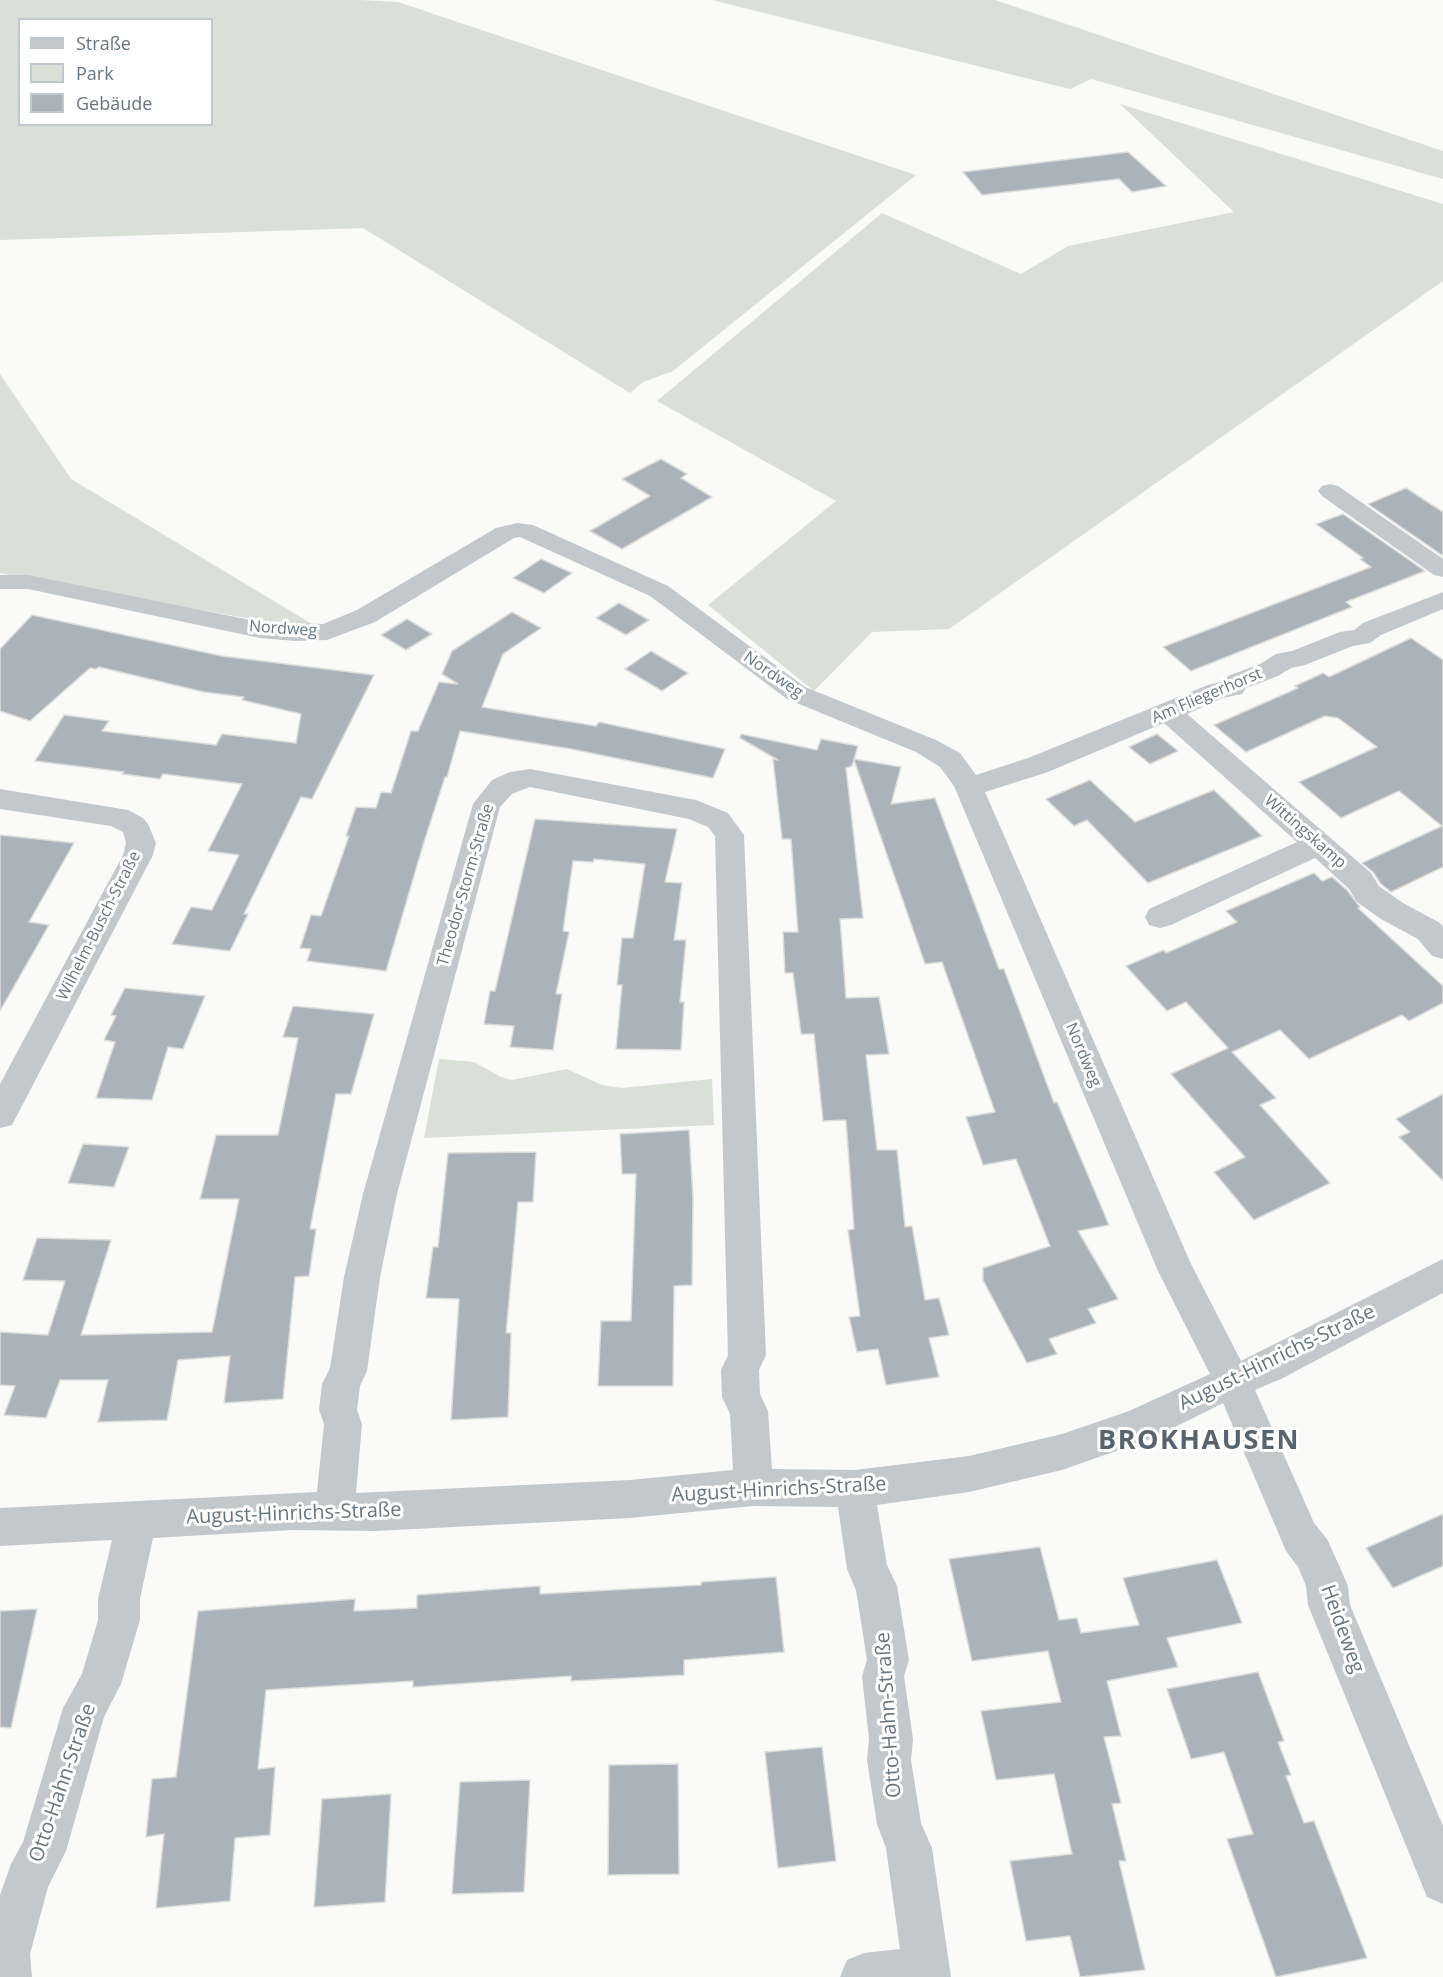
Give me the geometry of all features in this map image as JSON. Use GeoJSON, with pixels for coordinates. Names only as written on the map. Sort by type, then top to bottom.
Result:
{"type":"FeatureCollection","features":[{"type":"Feature","properties":{"kind":"street"},"geometry":{"type":"LineString","coordinates":[[1330,491],[1443,570]]}},
{"type":"Feature","properties":{"kind":"street","name":"Nordweg"},"geometry":{"type":"LineString","coordinates":[[0,582],[18,580],[38,583],[260,630],[296,633],[327,632],[366,616],[505,533],[524,530],[659,591],[796,693],[935,750],[956,766],[968,786],[1176,1270],[1232,1382]]}},
{"type":"Feature","properties":{"kind":"street","name":"Am Fliegerhorst"},"geometry":{"type":"LineString","coordinates":[[968,786],[994,781],[1017,773],[1217,691],[1233,688],[1238,682],[1269,670],[1285,660],[1296,659],[1349,638],[1361,637],[1372,629],[1443,600]]}},
{"type":"Feature","properties":{"kind":"street","name":"Wittingskamp"},"geometry":{"type":"LineString","coordinates":[[1168,712],[1360,881],[1368,894],[1379,903],[1438,934]]}},
{"type":"Feature","properties":{"kind":"street","name":"Theodor-Storm-Straße"},"geometry":{"type":"LineString","coordinates":[[335,1511],[344,1424],[338,1410],[340,1384],[348,1371],[362,1276],[380,1194],[487,804],[502,787],[520,779],[531,778],[696,810],[718,820],[729,835],[747,1355],[740,1370],[741,1397],[749,1411],[753,1487]]}},
{"type":"Feature","properties":{"kind":"street","name":"Wilhelm-Busch-Straße"},"geometry":{"type":"LineString","coordinates":[[0,799],[118,817],[133,825],[138,831],[141,843],[138,855],[3,1101]]}},
{"type":"Feature","properties":{"kind":"street"},"geometry":{"type":"LineString","coordinates":[[1160,917],[1318,844]]}},
{"type":"Feature","properties":{"kind":"street","name":"August-Hinrichs-Straße"},"geometry":{"type":"LineString","coordinates":[[0,1527],[292,1511],[375,1512],[630,1499],[753,1487],[855,1489],[969,1474],[1062,1452],[1139,1425],[1268,1367],[1443,1275]]}},
{"type":"Feature","properties":{"kind":"street","name":"Heideweg"},"geometry":{"type":"LineString","coordinates":[[1232,1382],[1300,1537],[1313,1553],[1327,1586],[1329,1605],[1443,1881]]}},
{"type":"Feature","properties":{"kind":"street","name":"Otto-Hahn-Straße"},"geometry":{"type":"LineString","coordinates":[[855,1489],[866,1560],[876,1586],[888,1660],[883,1676],[891,1739],[889,1760],[898,1824],[909,1848],[927,1973]]}},
{"type":"Feature","properties":{"kind":"street","name":"Otto-Hahn-Straße"},"geometry":{"type":"LineString","coordinates":[[8,1977],[7,1954],[27,1880],[44,1851],[85,1708],[100,1684],[118,1620],[119,1599],[136,1520]]}},
{"type":"Feature","properties":{"kind":"street"},"geometry":{"type":"LineString","coordinates":[[864,1977],[927,1973]]}},
{"type":"Feature","properties":{"kind":"green space"},"geometry":{"type":"Polygon","coordinates":[[[0,0],[360,0],[398,2],[916,175],[673,371],[643,382],[630,393],[363,228],[0,240],[0,0]]]}},
{"type":"Feature","properties":{"kind":"green space"},"geometry":{"type":"Polygon","coordinates":[[[712,0],[995,0],[1443,151],[1443,179],[1091,79],[1070,89],[712,0]]]}},
{"type":"Feature","properties":{"kind":"green space"},"geometry":{"type":"Polygon","coordinates":[[[1120,104],[1443,204],[1443,281],[949,629],[872,632],[814,691],[708,605],[836,501],[657,401],[882,213],[1021,274],[1068,246],[1234,212],[1120,104]]]}},
{"type":"Feature","properties":{"kind":"green space"},"geometry":{"type":"Polygon","coordinates":[[[0,374],[71,479],[327,633],[0,573],[0,374]]]}},
{"type":"Feature","properties":{"kind":"green space"},"geometry":{"type":"Polygon","coordinates":[[[439,1059],[474,1062],[501,1077],[512,1080],[567,1069],[602,1085],[622,1088],[712,1079],[714,1125],[424,1138],[439,1059]]]}},
{"type":"Feature","properties":{"kind":"building"},"geometry":{"type":"Polygon","coordinates":[[[1128,152],[1166,186],[1132,192],[1119,179],[982,195],[963,172],[1128,152]]]}},
{"type":"Feature","properties":{"kind":"building"},"geometry":{"type":"Polygon","coordinates":[[[661,459],[687,474],[681,478],[712,497],[622,549],[590,531],[650,496],[622,479],[661,459]]]}},
{"type":"Feature","properties":{"kind":"building"},"geometry":{"type":"Polygon","coordinates":[[[1406,488],[1443,512],[1443,556],[1368,504],[1406,488]]]}},
{"type":"Feature","properties":{"kind":"building"},"geometry":{"type":"Polygon","coordinates":[[[1343,514],[1425,571],[1346,602],[1352,607],[1191,671],[1163,647],[1371,567],[1360,559],[1363,558],[1316,524],[1343,514]]]}},
{"type":"Feature","properties":{"kind":"building"},"geometry":{"type":"Polygon","coordinates":[[[541,559],[572,573],[544,593],[513,578],[541,559]]]}},
{"type":"Feature","properties":{"kind":"building"},"geometry":{"type":"Polygon","coordinates":[[[619,603],[649,620],[626,635],[596,618],[619,603]]]}},
{"type":"Feature","properties":{"kind":"building"},"geometry":{"type":"Polygon","coordinates":[[[512,612],[541,628],[503,654],[482,707],[596,726],[599,722],[725,749],[713,778],[571,749],[460,731],[386,971],[307,961],[311,949],[300,948],[311,915],[321,916],[349,836],[346,836],[356,807],[376,808],[381,792],[391,793],[411,731],[418,731],[439,682],[458,684],[442,674],[452,651],[512,612]]]}},
{"type":"Feature","properties":{"kind":"building"},"geometry":{"type":"Polygon","coordinates":[[[32,615],[222,656],[374,675],[312,799],[301,797],[244,914],[248,914],[230,951],[172,944],[191,907],[212,910],[239,855],[208,851],[242,784],[163,774],[160,779],[35,761],[64,715],[109,721],[102,731],[216,745],[222,734],[296,743],[301,714],[242,700],[244,697],[204,692],[99,667],[90,668],[30,721],[0,711],[0,649],[32,615]]]}},
{"type":"Feature","properties":{"kind":"building"},"geometry":{"type":"Polygon","coordinates":[[[407,619],[432,634],[406,650],[381,635],[407,619]]]}},
{"type":"Feature","properties":{"kind":"building"},"geometry":{"type":"Polygon","coordinates":[[[1411,638],[1443,660],[1443,867],[1391,892],[1362,863],[1442,826],[1399,791],[1341,818],[1299,782],[1377,747],[1338,718],[1325,716],[1246,752],[1214,725],[1298,688],[1295,686],[1323,673],[1329,677],[1411,638]]]}},
{"type":"Feature","properties":{"kind":"building"},"geometry":{"type":"Polygon","coordinates":[[[651,651],[688,673],[662,691],[625,669],[651,651]]]}},
{"type":"Feature","properties":{"kind":"building"},"geometry":{"type":"Polygon","coordinates":[[[741,734],[817,750],[821,739],[858,746],[854,759],[901,767],[891,804],[935,798],[999,969],[1004,969],[1054,1103],[1057,1102],[1109,1225],[1078,1231],[1118,1299],[1088,1309],[1096,1323],[1049,1339],[1057,1354],[1027,1363],[983,1280],[983,1268],[1050,1246],[1016,1159],[983,1165],[966,1117],[995,1112],[942,962],[925,964],[854,760],[852,766],[846,768],[863,918],[840,919],[846,998],[879,997],[889,1054],[866,1055],[877,1150],[897,1150],[905,1227],[912,1226],[925,1300],[939,1298],[949,1335],[929,1338],[939,1377],[886,1385],[878,1349],[857,1352],[849,1317],[860,1316],[848,1230],[854,1229],[846,1120],[823,1121],[814,1034],[801,1034],[793,973],[785,973],[783,932],[798,932],[791,839],[782,839],[773,759],[778,760],[740,738],[741,734]]]}},
{"type":"Feature","properties":{"kind":"building"},"geometry":{"type":"Polygon","coordinates":[[[1157,734],[1178,751],[1150,764],[1129,747],[1157,734]]]}},
{"type":"Feature","properties":{"kind":"building"},"geometry":{"type":"Polygon","coordinates":[[[1090,780],[1135,822],[1214,790],[1262,836],[1148,883],[1087,820],[1074,826],[1046,799],[1090,780]]]}},
{"type":"Feature","properties":{"kind":"building"},"geometry":{"type":"Polygon","coordinates":[[[535,819],[677,829],[665,882],[682,883],[674,940],[686,940],[680,1002],[684,1002],[681,1050],[616,1049],[622,985],[617,985],[622,938],[633,938],[645,864],[594,859],[593,862],[573,861],[563,931],[569,932],[556,994],[562,994],[553,1050],[510,1047],[514,1026],[484,1024],[490,991],[495,991],[535,819]]]}},
{"type":"Feature","properties":{"kind":"building"},"geometry":{"type":"Polygon","coordinates":[[[0,835],[74,843],[29,922],[49,925],[0,1011],[0,835]]]}},
{"type":"Feature","properties":{"kind":"building"},"geometry":{"type":"Polygon","coordinates":[[[1314,873],[1322,881],[1332,877],[1347,890],[1360,907],[1358,908],[1443,986],[1443,1003],[1409,1021],[1402,1015],[1309,1059],[1280,1030],[1232,1052],[1276,1098],[1260,1105],[1330,1183],[1254,1220],[1214,1172],[1245,1157],[1171,1074],[1228,1048],[1186,1002],[1167,1011],[1126,966],[1164,950],[1166,953],[1237,922],[1226,911],[1314,873]]]}},
{"type":"Feature","properties":{"kind":"building"},"geometry":{"type":"Polygon","coordinates":[[[125,988],[205,996],[183,1049],[168,1047],[152,1100],[96,1098],[115,1042],[104,1040],[116,1016],[111,1015],[125,988]]]}},
{"type":"Feature","properties":{"kind":"building"},"geometry":{"type":"Polygon","coordinates":[[[293,1006],[374,1014],[351,1094],[336,1094],[310,1229],[316,1229],[309,1276],[295,1277],[283,1399],[224,1403],[230,1356],[178,1360],[167,1420],[98,1422],[108,1380],[60,1380],[46,1418],[4,1415],[15,1386],[0,1385],[0,1332],[48,1335],[65,1281],[23,1280],[37,1238],[111,1240],[81,1335],[212,1332],[239,1199],[200,1199],[216,1135],[278,1135],[298,1038],[283,1037],[293,1006]]]}},
{"type":"Feature","properties":{"kind":"building"},"geometry":{"type":"Polygon","coordinates":[[[1443,1094],[1443,1181],[1399,1137],[1410,1132],[1396,1119],[1443,1094]]]}},
{"type":"Feature","properties":{"kind":"building"},"geometry":{"type":"Polygon","coordinates":[[[689,1130],[693,1197],[692,1285],[674,1286],[673,1386],[598,1386],[601,1321],[631,1321],[636,1174],[622,1174],[620,1134],[689,1130]]]}},
{"type":"Feature","properties":{"kind":"building"},"geometry":{"type":"Polygon","coordinates":[[[83,1144],[129,1147],[114,1187],[68,1183],[83,1144]]]}},
{"type":"Feature","properties":{"kind":"building"},"geometry":{"type":"Polygon","coordinates":[[[536,1152],[533,1202],[518,1202],[506,1333],[511,1333],[508,1417],[451,1420],[459,1299],[426,1298],[433,1247],[438,1247],[448,1153],[536,1152]]]}},
{"type":"Feature","properties":{"kind":"building"},"geometry":{"type":"Polygon","coordinates":[[[1443,1514],[1443,1566],[1393,1588],[1366,1548],[1443,1514]]]}},
{"type":"Feature","properties":{"kind":"building"},"geometry":{"type":"Polygon","coordinates":[[[1040,1547],[1059,1620],[1077,1618],[1081,1633],[1139,1625],[1123,1578],[1217,1560],[1242,1623],[1167,1638],[1178,1667],[1107,1681],[1121,1736],[1104,1737],[1121,1803],[1112,1804],[1126,1861],[1119,1861],[1145,1970],[1080,1977],[1070,1936],[1026,1941],[1010,1861],[1072,1854],[1054,1774],[996,1780],[981,1711],[1061,1702],[1048,1651],[972,1661],[949,1559],[1040,1547]]]}},
{"type":"Feature","properties":{"kind":"building"},"geometry":{"type":"Polygon","coordinates":[[[776,1577],[784,1652],[684,1660],[684,1675],[571,1681],[571,1676],[413,1687],[413,1681],[266,1690],[258,1769],[275,1767],[270,1835],[235,1838],[230,1901],[156,1908],[164,1834],[146,1837],[152,1779],[176,1777],[198,1611],[355,1599],[354,1611],[417,1608],[417,1595],[540,1586],[540,1594],[701,1585],[701,1582],[776,1577]]]}},
{"type":"Feature","properties":{"kind":"building"},"geometry":{"type":"Polygon","coordinates":[[[37,1609],[11,1728],[0,1727],[0,1611],[37,1609]]]}},
{"type":"Feature","properties":{"kind":"building"},"geometry":{"type":"Polygon","coordinates":[[[1258,1672],[1284,1741],[1278,1742],[1291,1775],[1286,1776],[1304,1823],[1314,1821],[1367,1958],[1276,1977],[1227,1839],[1253,1834],[1224,1752],[1191,1759],[1167,1689],[1258,1672]]]}},
{"type":"Feature","properties":{"kind":"building"},"geometry":{"type":"Polygon","coordinates":[[[822,1747],[836,1861],[778,1868],[765,1752],[822,1747]]]}},
{"type":"Feature","properties":{"kind":"building"},"geometry":{"type":"Polygon","coordinates":[[[678,1764],[679,1874],[608,1875],[609,1765],[678,1764]]]}},
{"type":"Feature","properties":{"kind":"building"},"geometry":{"type":"Polygon","coordinates":[[[530,1780],[524,1892],[452,1894],[460,1782],[530,1780]]]}},
{"type":"Feature","properties":{"kind":"building"},"geometry":{"type":"Polygon","coordinates":[[[391,1794],[385,1902],[314,1907],[322,1799],[391,1794]]]}},
{"type":"Feature","properties":{"kind":"district","name":"BROKHAUSEN"},"geometry":{"type":"Point","coordinates":[1199,1441]}}]}
